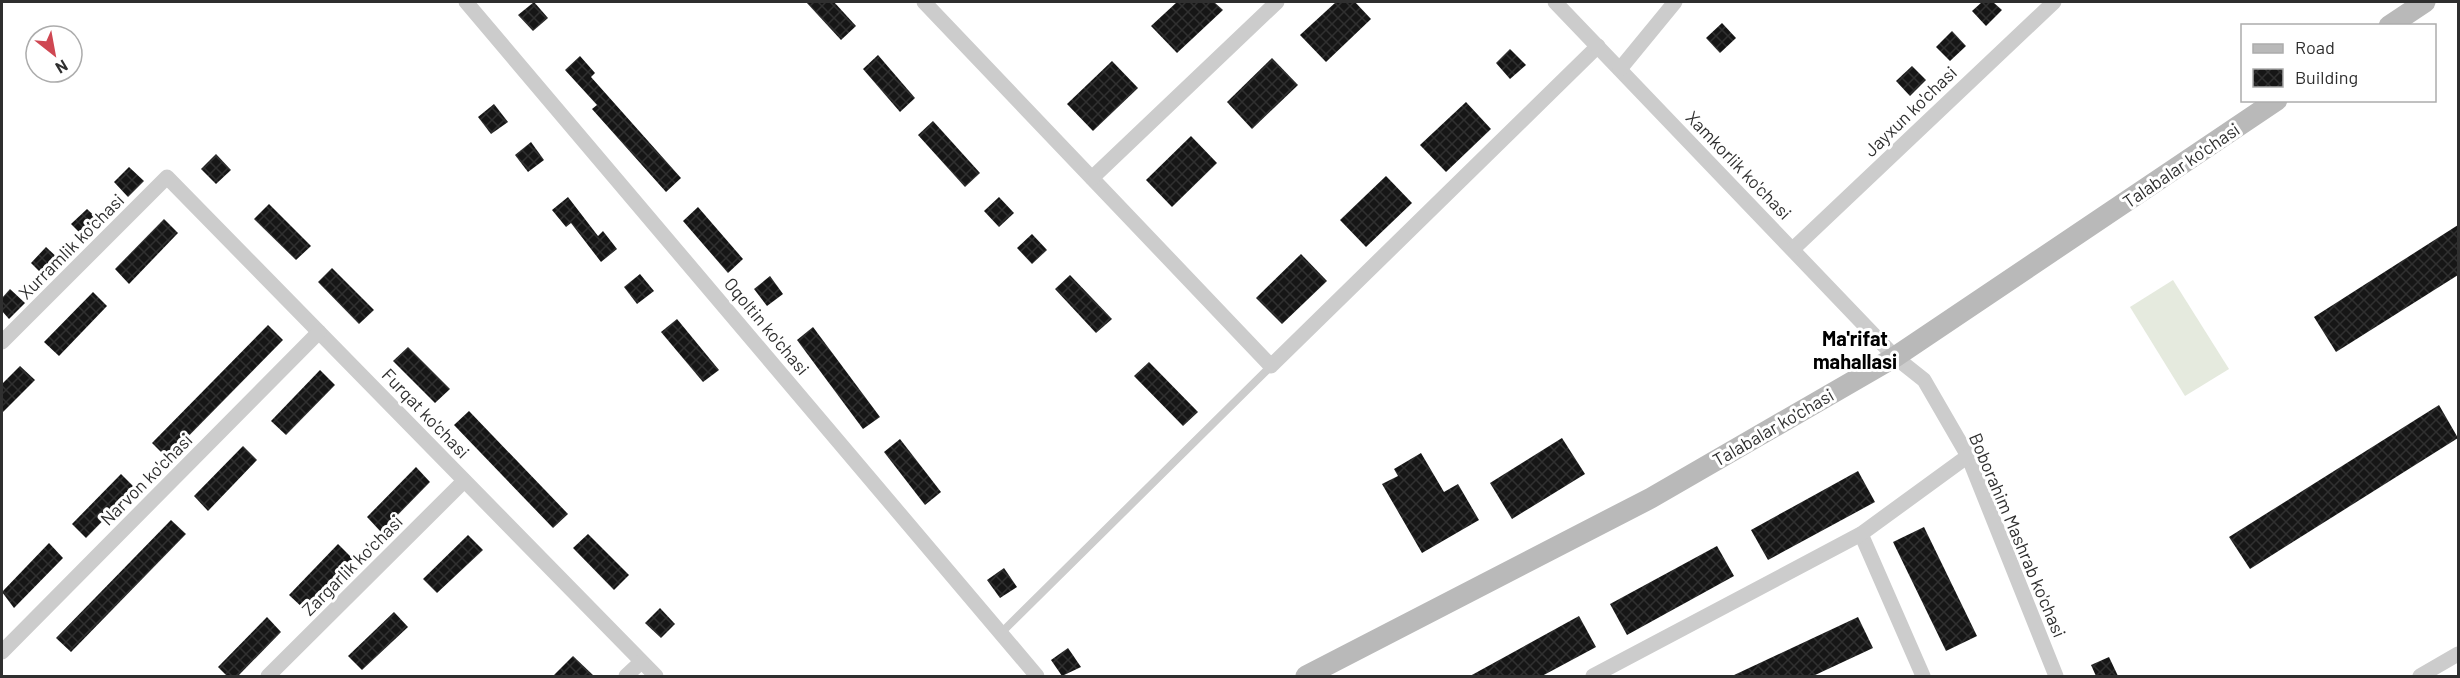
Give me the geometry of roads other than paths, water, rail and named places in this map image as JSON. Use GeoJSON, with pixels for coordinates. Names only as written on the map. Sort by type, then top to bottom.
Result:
{"type":"FeatureCollection","features":[{"type":"Feature","properties":{"kind":"street","name":"Oqoltin ko'chasi"},"geometry":{"type":"LineString","coordinates":[[466,2],[1037,676]]}},
{"type":"Feature","properties":{"kind":"street"},"geometry":{"type":"LineString","coordinates":[[924,2],[1271,366],[1598,46]]}},
{"type":"Feature","properties":{"kind":"street"},"geometry":{"type":"LineString","coordinates":[[1092,178],[1277,2]]}},
{"type":"Feature","properties":{"kind":"street","name":"Xamkorlik ko'chasi"},"geometry":{"type":"LineString","coordinates":[[1555,2],[1895,357]]}},
{"type":"Feature","properties":{"kind":"street"},"geometry":{"type":"LineString","coordinates":[[1620,69],[1675,2]]}},
{"type":"Feature","properties":{"kind":"street","name":"Jayxun ko'chasi"},"geometry":{"type":"LineString","coordinates":[[1792,249],[2054,2]]}},
{"type":"Feature","properties":{"kind":"street"},"geometry":{"type":"LineString","coordinates":[[2392,24],[2425,2]]}},
{"type":"Feature","properties":{"kind":"street","name":"Talabalar ko'chasi"},"geometry":{"type":"LineString","coordinates":[[1306,676],[1651,498],[1895,357],[2274,102]]}},
{"type":"Feature","properties":{"kind":"street","name":"Furqat ko'chasi"},"geometry":{"type":"LineString","coordinates":[[167,177],[656,676]]}},
{"type":"Feature","properties":{"kind":"street","name":"Xurramlik ko'chasi"},"geometry":{"type":"LineString","coordinates":[[2,342],[167,177]]}},
{"type":"Feature","properties":{"kind":"street","name":"Narvon ko'chasi"},"geometry":{"type":"LineString","coordinates":[[2,652],[319,332]]}},
{"type":"Feature","properties":{"kind":"street","name":"Boborahim Mashrab ko'chasi"},"geometry":{"type":"LineString","coordinates":[[1895,357],[1924,380],[1968,456],[2055,676]]}},
{"type":"Feature","properties":{"kind":"street"},"geometry":{"type":"LineString","coordinates":[[1593,676],[1861,534],[1968,456]]}},
{"type":"Feature","properties":{"kind":"street","name":"Zargarlik ko'chasi"},"geometry":{"type":"LineString","coordinates":[[268,676],[464,481]]}},
{"type":"Feature","properties":{"kind":"street"},"geometry":{"type":"LineString","coordinates":[[1861,534],[1923,676]]}},
{"type":"Feature","properties":{"kind":"street"},"geometry":{"type":"LineString","coordinates":[[2420,676],[2458,654]]}},
{"type":"Feature","properties":{"kind":"street"},"geometry":{"type":"LineString","coordinates":[[626,676],[641,662]]}},
{"type":"Feature","properties":{"kind":"lane"},"geometry":{"type":"LineString","coordinates":[[1001,633],[1271,366]]}},
{"type":"Feature","properties":{"kind":"district","name":"Ma'rifat mahallasi"},"geometry":{"type":"Point","coordinates":[1855,350]}}]}
